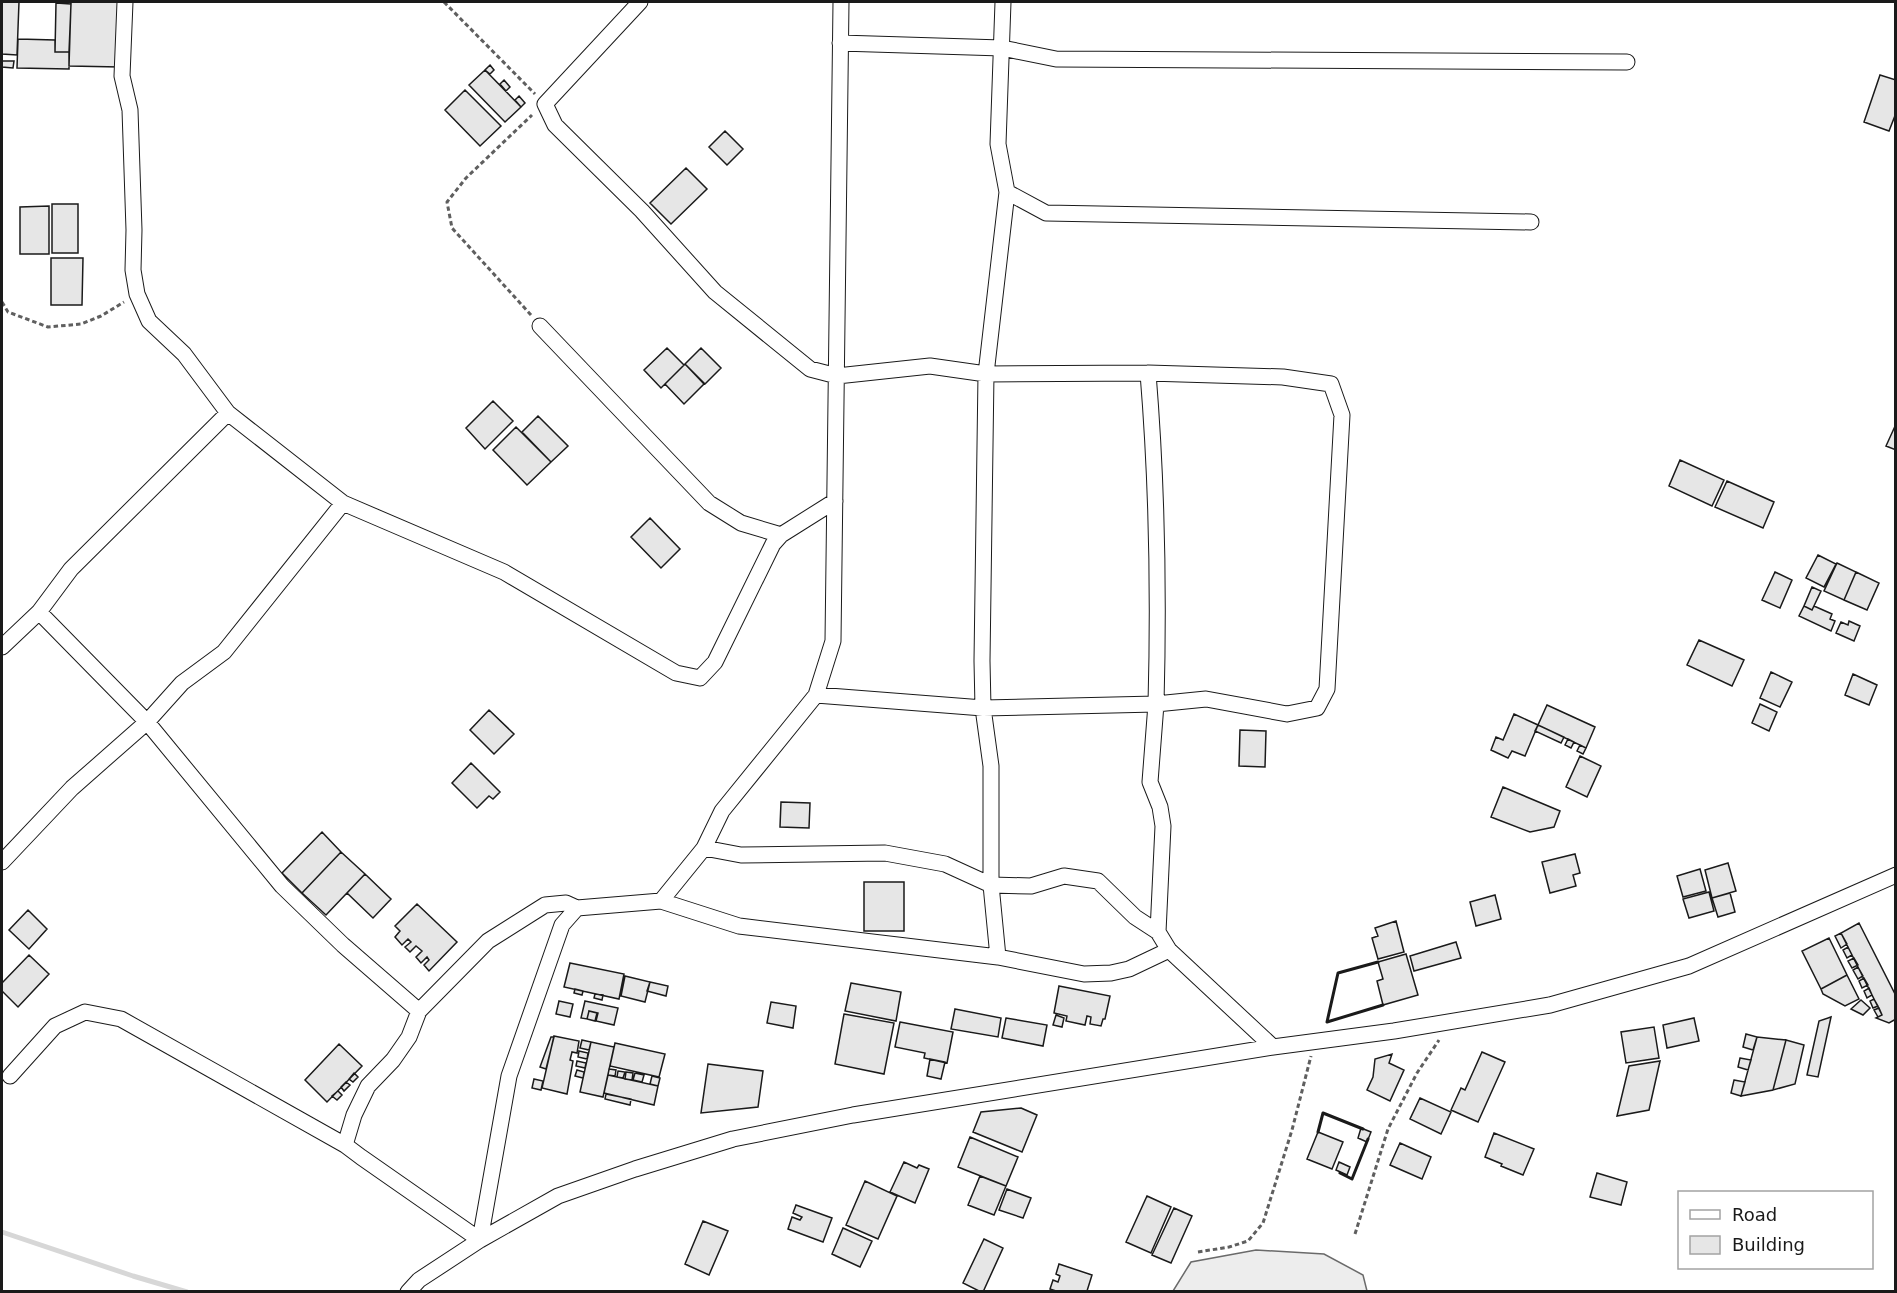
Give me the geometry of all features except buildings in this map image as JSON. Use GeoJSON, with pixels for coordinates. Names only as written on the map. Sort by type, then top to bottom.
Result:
{"type":"FeatureCollection","features":[{"type":"Feature","properties":{"kind":"street"},"geometry":{"type":"LineString","coordinates":[[125,2],[122,76],[130,110],[133,270],[137,294],[149,321],[184,354],[228,413],[343,503],[504,572],[676,673],[700,678],[715,662],[773,544],[781,535],[835,501]]}},
{"type":"Feature","properties":{"kind":"street"},"geometry":{"type":"LineString","coordinates":[[640,2],[545,104],[555,125],[642,211],[715,291],[810,369],[837,376],[930,366],[986,374],[1148,373],[1283,377],[1332,384],[1342,415],[1327,689],[1317,708],[1287,714],[1206,699],[1156,704],[983,708],[816,695]]}},
{"type":"Feature","properties":{"kind":"street"},"geometry":{"type":"LineString","coordinates":[[661,901],[704,848],[722,811],[816,695],[833,641],[841,2]]}},
{"type":"Feature","properties":{"kind":"street"},"geometry":{"type":"LineString","coordinates":[[998,957],[991,885],[990,766],[983,708],[982,661],[986,374],[1007,192],[998,144],[1003,2]]}},
{"type":"Feature","properties":{"kind":"street"},"geometry":{"type":"LineString","coordinates":[[840,43],[1002,48],[1056,59],[1627,62]]}},
{"type":"Feature","properties":{"kind":"street"},"geometry":{"type":"LineString","coordinates":[[1007,192],[1046,213],[1531,222]]}},
{"type":"Feature","properties":{"kind":"street"},"geometry":{"type":"LineString","coordinates":[[540,326],[709,503],[741,523],[781,535]]}},
{"type":"Feature","properties":{"kind":"street"},"geometry":{"type":"LineString","coordinates":[[1148,373],[1155,453],[1158,633],[1156,704],[1150,782],[1160,807],[1163,825],[1158,932]]}},
{"type":"Feature","properties":{"kind":"street"},"geometry":{"type":"LineString","coordinates":[[2,647],[39,612],[71,569],[228,413]]}},
{"type":"Feature","properties":{"kind":"street"},"geometry":{"type":"LineString","coordinates":[[2,862],[72,788],[147,722],[183,683],[224,652],[343,503]]}},
{"type":"Feature","properties":{"kind":"street"},"geometry":{"type":"LineString","coordinates":[[39,612],[147,722],[282,886],[343,945],[419,1011]]}},
{"type":"Feature","properties":{"kind":"street"},"geometry":{"type":"LineString","coordinates":[[704,848],[741,855],[885,852],[945,864],[991,885],[1031,886],[1064,876],[1098,881],[1134,917],[1158,932],[1169,950],[1273,1047]]}},
{"type":"Feature","properties":{"kind":"street"},"geometry":{"type":"LineString","coordinates":[[408,1292],[419,1281],[480,1240],[558,1196],[636,1168],[733,1139],[853,1115],[1550,1005],[1689,966],[1896,875]]}},
{"type":"Feature","properties":{"kind":"street"},"geometry":{"type":"LineString","coordinates":[[345,1145],[354,1115],[368,1086],[393,1060],[409,1037],[419,1011],[488,941],[545,905],[566,903],[577,908],[661,901],[739,926],[998,957],[1084,974],[1111,973],[1129,969],[1169,950]]}},
{"type":"Feature","properties":{"kind":"street"},"geometry":{"type":"LineString","coordinates":[[480,1240],[509,1076],[562,925],[577,908]]}},
{"type":"Feature","properties":{"kind":"street"},"geometry":{"type":"LineString","coordinates":[[10,1076],[55,1026],[85,1012],[121,1019],[345,1145],[480,1240]]}},
{"type":"Feature","properties":{"kind":"path"},"geometry":{"type":"LineString","coordinates":[[444,2],[545,104],[466,178],[447,202],[452,228],[540,326]]}},
{"type":"Feature","properties":{"kind":"path"},"geometry":{"type":"LineString","coordinates":[[2,302],[8,312],[48,327],[81,324],[101,316],[137,294]]}},
{"type":"Feature","properties":{"kind":"path"},"geometry":{"type":"LineString","coordinates":[[1355,1234],[1388,1129],[1417,1073],[1452,1021]]}},
{"type":"Feature","properties":{"kind":"path"},"geometry":{"type":"LineString","coordinates":[[1198,1252],[1248,1241],[1263,1223],[1292,1130],[1315,1043]]}},
{"type":"Feature","properties":{"kind":"shaded area"},"geometry":{"type":"Polygon","coordinates":[[[1256,1250],[1324,1254],[1363,1275],[1367,1291],[1173,1291],[1191,1262],[1256,1250]]]}},
{"type":"Feature","properties":{"kind":"waterway"},"geometry":{"type":"LineString","coordinates":[[2,1232],[187,1292]]}},
{"type":"Feature","properties":{"kind":"wall"},"geometry":{"type":"LineString","coordinates":[[1378,962],[1338,973],[1327,1022],[1383,1005]]}},
{"type":"Feature","properties":{"kind":"wall"},"geometry":{"type":"LineString","coordinates":[[1318,1132],[1323,1113],[1363,1129]]}},
{"type":"Feature","properties":{"kind":"wall"},"geometry":{"type":"LineString","coordinates":[[1340,1173],[1352,1179],[1368,1139]]}}]}
